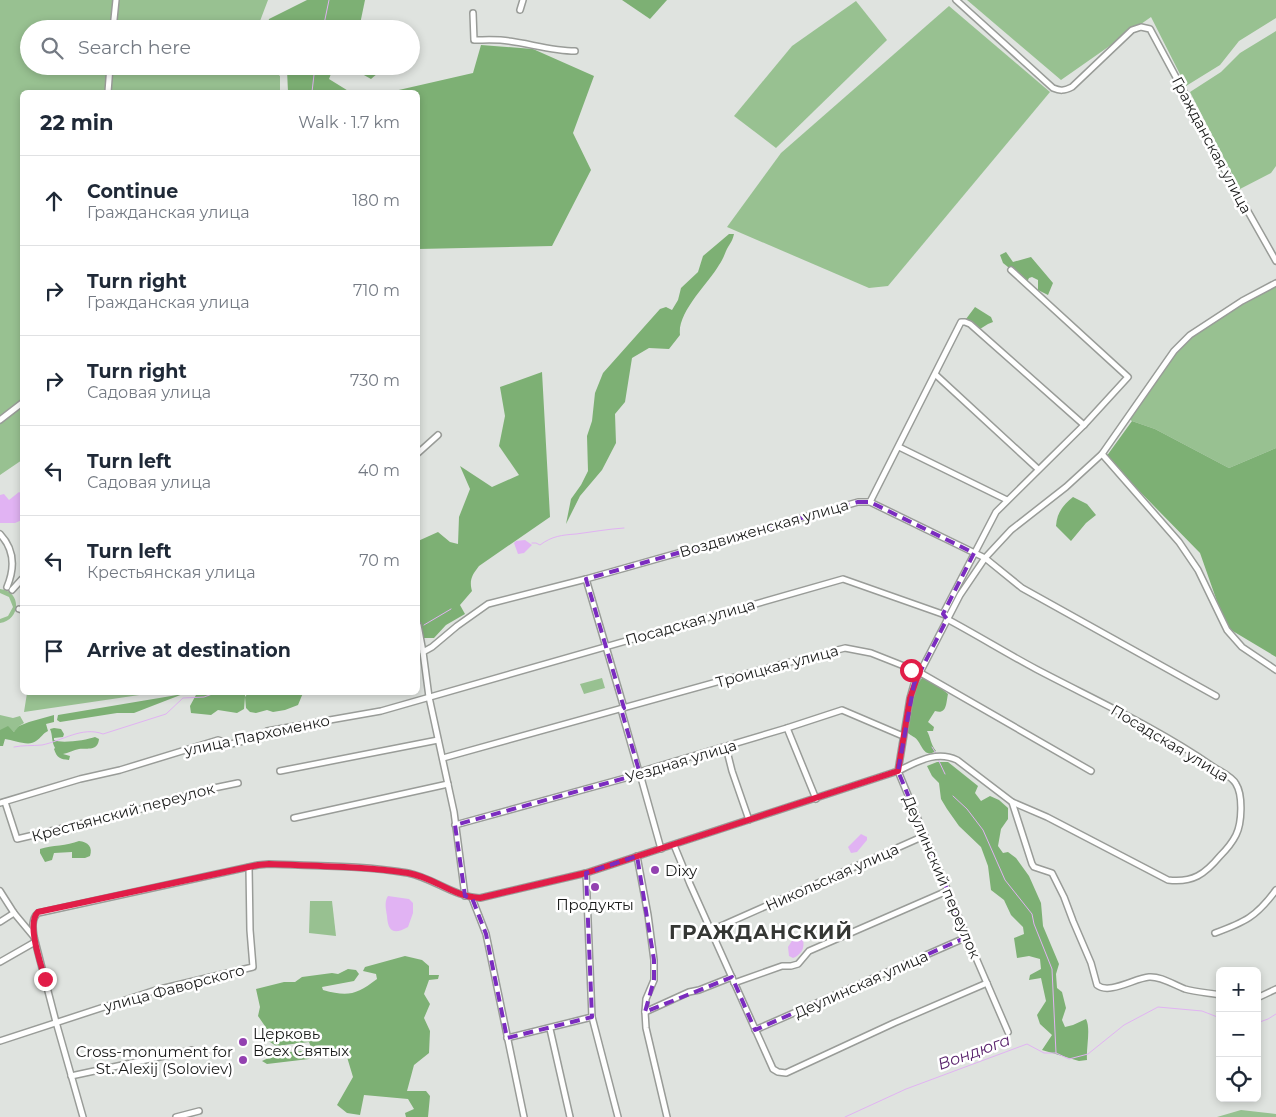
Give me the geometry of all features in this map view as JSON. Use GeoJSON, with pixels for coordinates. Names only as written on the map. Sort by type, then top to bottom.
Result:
{"type":"FeatureCollection","features":[{"type":"Feature","properties":{"kind":"street"},"geometry":{"type":"LineString","coordinates":[[114,20],[116,0]]}},
{"type":"Feature","properties":{"kind":"street"},"geometry":{"type":"LineString","coordinates":[[520,10],[523,0]]}},
{"type":"Feature","properties":{"kind":"street","name":"Гражданская улица"},"geometry":{"type":"LineString","coordinates":[[956,0],[1053,88],[1059,91],[1072,87],[1132,30],[1141,27],[1150,29],[1207,139],[1276,260]]}},
{"type":"Feature","properties":{"kind":"street"},"geometry":{"type":"LineString","coordinates":[[473,13],[474,40],[507,40],[548,47],[559,51],[575,51]]}},
{"type":"Feature","properties":{"kind":"street"},"geometry":{"type":"LineString","coordinates":[[108,90],[109,75]]}},
{"type":"Feature","properties":{"kind":"street"},"geometry":{"type":"LineString","coordinates":[[83,1117],[35,939],[33,926],[38,912],[269,864],[409,873],[433,881],[465,896],[480,898],[586,873],[898,771],[910,698],[919,672],[974,553],[996,512],[1038,468],[1084,425],[1128,377],[1011,270]]}},
{"type":"Feature","properties":{"kind":"street"},"geometry":{"type":"LineString","coordinates":[[946,616],[985,558],[1011,530],[1066,487],[1102,454],[1174,351],[1190,335],[1242,301],[1276,283]]}},
{"type":"Feature","properties":{"kind":"street"},"geometry":{"type":"LineString","coordinates":[[870,502],[962,322],[970,324],[1084,425]]}},
{"type":"Feature","properties":{"kind":"street"},"geometry":{"type":"LineString","coordinates":[[936,375],[1038,468]]}},
{"type":"Feature","properties":{"kind":"street"},"geometry":{"type":"LineString","coordinates":[[0,420],[20,405]]}},
{"type":"Feature","properties":{"kind":"street"},"geometry":{"type":"LineString","coordinates":[[420,451],[438,435]]}},
{"type":"Feature","properties":{"kind":"street"},"geometry":{"type":"LineString","coordinates":[[899,447],[1007,500]]}},
{"type":"Feature","properties":{"kind":"street"},"geometry":{"type":"LineString","coordinates":[[1102,454],[1179,542],[1198,570],[1226,630],[1242,647],[1276,670]]}},
{"type":"Feature","properties":{"kind":"street","name":"Воздвиженская улица"},"geometry":{"type":"LineString","coordinates":[[423,652],[432,648],[457,626],[488,604],[586,579],[858,502],[870,502],[985,558],[1022,588],[1216,696]]}},
{"type":"Feature","properties":{"kind":"street"},"geometry":{"type":"LineString","coordinates":[[0,534],[7,542],[12,554],[9,589],[20,581]]}},
{"type":"Feature","properties":{"kind":"street"},"geometry":{"type":"LineString","coordinates":[[586,579],[661,849]]}},
{"type":"Feature","properties":{"kind":"street","name":"Посадская улица"},"geometry":{"type":"LineString","coordinates":[[429,697],[843,579],[946,616],[1034,668],[1124,714],[1198,756],[1235,782],[1241,793],[1241,810],[1237,832],[1226,850],[1214,863],[1199,877],[1174,881],[1168,880],[1047,817],[1012,802],[957,760],[948,756],[924,758],[898,771]]}},
{"type":"Feature","properties":{"kind":"street"},"geometry":{"type":"LineString","coordinates":[[420,636],[429,697],[448,784],[465,896]]}},
{"type":"Feature","properties":{"kind":"street","name":"Троицкая улица"},"geometry":{"type":"LineString","coordinates":[[443,758],[845,648],[871,653],[919,672],[1091,771]]}},
{"type":"Feature","properties":{"kind":"street"},"geometry":{"type":"LineString","coordinates":[[420,673],[426,672]]}},
{"type":"Feature","properties":{"kind":"street","name":"улица Пархоменко"},"geometry":{"type":"LineString","coordinates":[[3,803],[80,778],[120,770],[218,740],[231,744],[265,736],[264,733],[267,731],[381,711],[429,697]]}},
{"type":"Feature","properties":{"kind":"street","name":"Уездная улица"},"geometry":{"type":"LineString","coordinates":[[455,825],[640,773],[842,710],[903,736]]}},
{"type":"Feature","properties":{"kind":"street"},"geometry":{"type":"LineString","coordinates":[[787,728],[816,798]]}},
{"type":"Feature","properties":{"kind":"street"},"geometry":{"type":"LineString","coordinates":[[280,771],[438,740]]}},
{"type":"Feature","properties":{"kind":"street"},"geometry":{"type":"LineString","coordinates":[[726,747],[732,772],[749,820]]}},
{"type":"Feature","properties":{"kind":"street","name":"Деулинский переулок"},"geometry":{"type":"LineString","coordinates":[[898,771],[1008,1032]]}},
{"type":"Feature","properties":{"kind":"street","name":"Крестьянский переулок"},"geometry":{"type":"LineString","coordinates":[[3,803],[18,839],[131,812],[208,789],[238,783]]}},
{"type":"Feature","properties":{"kind":"street"},"geometry":{"type":"LineString","coordinates":[[294,818],[448,784]]}},
{"type":"Feature","properties":{"kind":"street"},"geometry":{"type":"LineString","coordinates":[[1012,802],[1032,864],[1034,867],[1052,873],[1064,897],[1099,987],[1105,988],[1149,977],[1188,990],[1216,994]]}},
{"type":"Feature","properties":{"kind":"street","name":"Никольская улица"},"geometry":{"type":"LineString","coordinates":[[712,930],[924,836]]}},
{"type":"Feature","properties":{"kind":"street"},"geometry":{"type":"LineString","coordinates":[[674,845],[773,1070],[786,1073],[987,983]]}},
{"type":"Feature","properties":{"kind":"street"},"geometry":{"type":"LineString","coordinates":[[637,856],[654,960],[654,980],[646,998],[646,1028],[667,1117]]}},
{"type":"Feature","properties":{"kind":"street","name":"улица Фаворского"},"geometry":{"type":"LineString","coordinates":[[0,1041],[45,1028],[56,1022],[156,990],[253,966],[250,930],[249,867]]}},
{"type":"Feature","properties":{"kind":"street"},"geometry":{"type":"LineString","coordinates":[[586,873],[592,1017],[618,1117]]}},
{"type":"Feature","properties":{"kind":"street"},"geometry":{"type":"LineString","coordinates":[[1215,934],[1245,921],[1264,906],[1276,890]]}},
{"type":"Feature","properties":{"kind":"street"},"geometry":{"type":"LineString","coordinates":[[0,891],[14,913],[35,939]]}},
{"type":"Feature","properties":{"kind":"street"},"geometry":{"type":"LineString","coordinates":[[734,983],[782,966],[798,964],[809,951],[948,891]]}},
{"type":"Feature","properties":{"kind":"street"},"geometry":{"type":"LineString","coordinates":[[472,898],[486,934],[524,1117]]}},
{"type":"Feature","properties":{"kind":"street"},"geometry":{"type":"LineString","coordinates":[[0,922],[14,913]]}},
{"type":"Feature","properties":{"kind":"street","name":"Деулинская улица"},"geometry":{"type":"LineString","coordinates":[[755,1030],[967,937]]}},
{"type":"Feature","properties":{"kind":"street"},"geometry":{"type":"LineString","coordinates":[[0,962],[35,939]]}},
{"type":"Feature","properties":{"kind":"street"},"geometry":{"type":"LineString","coordinates":[[645,1012],[689,992],[732,977]]}},
{"type":"Feature","properties":{"kind":"street"},"geometry":{"type":"LineString","coordinates":[[1261,996],[1276,989]]}},
{"type":"Feature","properties":{"kind":"street"},"geometry":{"type":"LineString","coordinates":[[507,1038],[592,1017]]}},
{"type":"Feature","properties":{"kind":"street"},"geometry":{"type":"LineString","coordinates":[[550,1028],[570,1117]]}},
{"type":"Feature","properties":{"kind":"street"},"geometry":{"type":"LineString","coordinates":[[71,1076],[192,1050]]}},
{"type":"Feature","properties":{"kind":"street"},"geometry":{"type":"LineString","coordinates":[[176,1117],[199,1111]]}},
{"type":"Feature","properties":{"kind":"highlighted area"},"geometry":{"type":"Polygon","coordinates":[[[858,502],[870,502],[974,553],[943,614],[947,619],[914,684],[898,771],[967,937],[755,1030],[732,977],[645,1012],[654,980],[654,960],[637,856],[586,873],[592,1017],[507,1038],[486,934],[472,898],[465,896],[455,825],[640,774],[621,709],[624,708],[586,579],[858,502]]]}},
{"type":"Feature","properties":{"kind":"green space"},"geometry":{"type":"Polygon","coordinates":[[[0,0],[268,0],[260,20],[20,20],[20,75],[279,75],[280,90],[20,90],[20,461],[0,475],[0,0]]]}},
{"type":"Feature","properties":{"kind":"green space"},"geometry":{"type":"Polygon","coordinates":[[[307,0],[365,0],[361,20],[269,19],[307,0]]]}},
{"type":"Feature","properties":{"kind":"green space"},"geometry":{"type":"Polygon","coordinates":[[[622,0],[667,0],[650,19],[622,0]]]}},
{"type":"Feature","properties":{"kind":"green space"},"geometry":{"type":"Polygon","coordinates":[[[967,0],[1276,0],[1276,18],[1239,41],[1220,65],[1186,86],[1151,17],[1061,80],[967,0]]]}},
{"type":"Feature","properties":{"kind":"green space"},"geometry":{"type":"Polygon","coordinates":[[[856,1],[887,40],[776,148],[734,116],[792,46],[856,1]]]}},
{"type":"Feature","properties":{"kind":"green space"},"geometry":{"type":"Polygon","coordinates":[[[949,6],[1050,92],[888,286],[869,288],[727,227],[781,153],[949,6]]]}},
{"type":"Feature","properties":{"kind":"green space"},"geometry":{"type":"Polygon","coordinates":[[[1276,31],[1276,166],[1271,173],[1240,189],[1190,92],[1221,72],[1240,53],[1276,31]]]}},
{"type":"Feature","properties":{"kind":"green space"},"geometry":{"type":"Polygon","coordinates":[[[481,45],[533,49],[594,76],[573,133],[591,170],[552,246],[420,249],[420,90],[399,90],[473,73],[481,45]]]}},
{"type":"Feature","properties":{"kind":"green space"},"geometry":{"type":"Polygon","coordinates":[[[287,75],[331,75],[329,79],[347,90],[288,90],[287,75]]]}},
{"type":"Feature","properties":{"kind":"green space"},"geometry":{"type":"Polygon","coordinates":[[[364,75],[376,75],[371,79],[364,75]]]}},
{"type":"Feature","properties":{"kind":"green space"},"geometry":{"type":"Polygon","coordinates":[[[729,234],[734,234],[720,263],[694,298],[683,317],[680,335],[669,349],[649,348],[632,358],[625,402],[615,414],[616,443],[602,470],[580,496],[566,524],[571,499],[588,471],[587,436],[592,421],[595,393],[603,373],[660,309],[666,307],[672,310],[678,300],[681,288],[698,272],[703,256],[729,234]]]}},
{"type":"Feature","properties":{"kind":"green space"},"geometry":{"type":"Polygon","coordinates":[[[1006,252],[1013,262],[1031,257],[1053,283],[1048,295],[1038,290],[1038,280],[1032,277],[1027,282],[1003,263],[1000,255],[1006,252]]]}},
{"type":"Feature","properties":{"kind":"green space"},"geometry":{"type":"Polygon","coordinates":[[[1276,283],[1276,448],[1229,468],[1155,429],[1127,418],[1174,351],[1217,317],[1276,283]]]}},
{"type":"Feature","properties":{"kind":"green space"},"geometry":{"type":"Polygon","coordinates":[[[975,307],[991,317],[993,322],[980,329],[966,319],[975,307]]]}},
{"type":"Feature","properties":{"kind":"green space"},"geometry":{"type":"Polygon","coordinates":[[[542,372],[550,517],[479,566],[472,578],[472,591],[460,605],[465,614],[446,625],[434,638],[420,638],[420,540],[438,532],[450,542],[458,544],[459,517],[470,489],[460,466],[492,487],[519,475],[499,446],[505,416],[500,387],[542,372]]]}},
{"type":"Feature","properties":{"kind":"green space"},"geometry":{"type":"Polygon","coordinates":[[[1132,421],[1155,429],[1229,468],[1276,448],[1276,657],[1226,627],[1200,553],[1106,457],[1132,421]]]}},
{"type":"Feature","properties":{"kind":"green space"},"geometry":{"type":"Polygon","coordinates":[[[1073,497],[1087,504],[1096,515],[1086,523],[1071,541],[1056,526],[1061,510],[1073,497]]]}},
{"type":"Feature","properties":{"kind":"green space"},"geometry":{"type":"Polygon","coordinates":[[[0,589],[12,595],[16,606],[12,617],[0,623],[0,619],[8,616],[13,607],[9,597],[0,593],[0,589]]]}},
{"type":"Feature","properties":{"kind":"green space"},"geometry":{"type":"Polygon","coordinates":[[[923,677],[948,694],[944,710],[935,711],[928,722],[934,727],[933,731],[927,731],[936,751],[932,753],[927,753],[916,738],[908,733],[908,719],[912,696],[923,677]]]}},
{"type":"Feature","properties":{"kind":"green space"},"geometry":{"type":"Polygon","coordinates":[[[602,678],[605,688],[584,694],[580,684],[602,678]]]}},
{"type":"Feature","properties":{"kind":"green space"},"geometry":{"type":"Polygon","coordinates":[[[27,695],[139,695],[24,712],[27,695]]]}},
{"type":"Feature","properties":{"kind":"green space"},"geometry":{"type":"Polygon","coordinates":[[[180,695],[134,713],[117,713],[60,722],[57,720],[58,715],[180,695]]]}},
{"type":"Feature","properties":{"kind":"green space"},"geometry":{"type":"Polygon","coordinates":[[[196,695],[245,695],[244,709],[237,713],[218,710],[211,715],[191,713],[190,706],[196,695]]]}},
{"type":"Feature","properties":{"kind":"green space"},"geometry":{"type":"Polygon","coordinates":[[[246,695],[302,695],[298,705],[285,710],[273,712],[267,710],[256,713],[250,712],[246,708],[246,695]]]}},
{"type":"Feature","properties":{"kind":"green space"},"geometry":{"type":"Polygon","coordinates":[[[0,715],[13,718],[20,716],[24,723],[14,732],[8,727],[0,731],[0,715]]]}},
{"type":"Feature","properties":{"kind":"green space"},"geometry":{"type":"Polygon","coordinates":[[[54,715],[54,722],[46,724],[48,731],[33,743],[5,739],[3,746],[0,746],[0,730],[8,726],[14,732],[19,726],[54,715]]]}},
{"type":"Feature","properties":{"kind":"green space"},"geometry":{"type":"Polygon","coordinates":[[[50,729],[61,729],[64,734],[63,737],[54,738],[54,740],[68,742],[95,737],[99,739],[98,743],[92,748],[79,749],[63,754],[70,756],[69,760],[61,758],[54,749],[50,729]]]}},
{"type":"Feature","properties":{"kind":"green space"},"geometry":{"type":"Polygon","coordinates":[[[937,762],[948,762],[978,786],[975,793],[981,801],[990,796],[999,800],[1008,808],[1008,819],[1001,829],[998,846],[1003,853],[1008,852],[1016,858],[1029,876],[1041,903],[1043,926],[1059,964],[1056,974],[1057,988],[1062,992],[1066,1008],[1062,1020],[1065,1027],[1086,1019],[1088,1028],[1087,1060],[1079,1061],[1042,1050],[1052,1035],[1040,1024],[1037,1015],[1046,1001],[1041,978],[1029,980],[1030,975],[1041,969],[1040,959],[1029,956],[1017,958],[1014,938],[1024,934],[1023,927],[1011,915],[1004,900],[991,890],[988,866],[981,847],[959,826],[941,799],[939,783],[932,776],[927,766],[937,762]]]}},
{"type":"Feature","properties":{"kind":"green space"},"geometry":{"type":"Polygon","coordinates":[[[79,841],[89,846],[91,850],[90,856],[72,858],[72,852],[54,853],[52,860],[45,862],[40,853],[40,849],[79,841]]]}},
{"type":"Feature","properties":{"kind":"green space"},"geometry":{"type":"Polygon","coordinates":[[[310,901],[332,901],[336,936],[309,933],[310,901]]]}},
{"type":"Feature","properties":{"kind":"green space"},"geometry":{"type":"Polygon","coordinates":[[[405,956],[422,960],[429,966],[429,975],[439,975],[438,979],[429,980],[424,994],[430,1004],[424,1018],[430,1031],[429,1053],[414,1065],[407,1091],[426,1091],[430,1096],[428,1117],[406,1117],[405,1113],[414,1109],[408,1099],[364,1095],[360,1115],[347,1113],[337,1105],[353,1077],[347,1057],[322,1057],[319,1050],[309,1059],[267,1064],[262,1061],[279,1053],[312,1050],[309,1042],[276,1046],[264,1038],[267,1029],[258,1016],[260,1007],[256,989],[284,982],[295,982],[302,977],[338,974],[348,969],[356,970],[359,974],[354,981],[322,987],[323,990],[332,992],[352,993],[377,979],[376,974],[363,971],[365,967],[405,956]]]}},
{"type":"Feature","properties":{"kind":"green space"},"geometry":{"type":"Polygon","coordinates":[[[1241,1110],[1276,1114],[1276,1117],[1217,1117],[1241,1110]]]}},
{"type":"Feature","properties":{"kind":"shaded area"},"geometry":{"type":"Polygon","coordinates":[[[20,493],[20,521],[15,523],[0,523],[0,495],[4,494],[9,500],[20,493]]]}},
{"type":"Feature","properties":{"kind":"shaded area"},"geometry":{"type":"Polygon","coordinates":[[[525,540],[532,545],[524,553],[518,554],[514,543],[525,540]]]}},
{"type":"Feature","properties":{"kind":"shaded area"},"geometry":{"type":"Polygon","coordinates":[[[861,834],[867,837],[867,840],[857,852],[851,853],[848,847],[861,834]]]}},
{"type":"Feature","properties":{"kind":"shaded area"},"geometry":{"type":"Polygon","coordinates":[[[388,896],[409,899],[413,903],[413,913],[408,927],[399,931],[390,929],[386,906],[388,896]]]}},
{"type":"Feature","properties":{"kind":"shaded area"},"geometry":{"type":"Polygon","coordinates":[[[799,935],[803,940],[803,948],[793,958],[789,956],[788,947],[795,936],[799,935]]]}},
{"type":"Feature","properties":{"kind":"waterway"},"geometry":{"type":"LineString","coordinates":[[325,20],[329,0]]}},
{"type":"Feature","properties":{"kind":"waterway"},"geometry":{"type":"LineString","coordinates":[[312,90],[314,75]]}},
{"type":"Feature","properties":{"kind":"waterway"},"geometry":{"type":"LineString","coordinates":[[532,543],[540,545],[553,538],[562,536],[624,528]]}},
{"type":"Feature","properties":{"kind":"waterway"},"geometry":{"type":"LineString","coordinates":[[424,625],[451,609]]}},
{"type":"Feature","properties":{"kind":"waterway"},"geometry":{"type":"LineString","coordinates":[[14,747],[42,745],[80,733],[95,732],[103,734],[166,714],[183,698],[210,695]]}},
{"type":"Feature","properties":{"kind":"waterway"},"geometry":{"type":"LineString","coordinates":[[932,747],[937,755]]}},
{"type":"Feature","properties":{"kind":"waterway"},"geometry":{"type":"LineString","coordinates":[[938,759],[945,774]]}},
{"type":"Feature","properties":{"kind":"waterway"},"geometry":{"type":"LineString","coordinates":[[953,796],[967,809],[983,830],[1005,880],[1032,914],[1034,924],[1052,969],[1056,1053]]}},
{"type":"Feature","properties":{"kind":"waterway","name":"Вондюга"},"geometry":{"type":"LineString","coordinates":[[845,1117],[906,1089],[1027,1044],[1044,1053],[1056,1053],[1069,1059],[1088,1054],[1124,1025],[1158,1007],[1202,1011],[1216,1016]]}},
{"type":"Feature","properties":{"kind":"waterway","name":"Вондюга"},"geometry":{"type":"LineString","coordinates":[[1261,1022],[1276,1014]]}},
{"type":"Feature","properties":{"kind":"place","name":"Dixy"},"geometry":{"type":"Point","coordinates":[655,870]}},
{"type":"Feature","properties":{"kind":"place","name":"Продукты"},"geometry":{"type":"Point","coordinates":[595,887]}},
{"type":"Feature","properties":{"kind":"place","name":"Церковь Всех Святых"},"geometry":{"type":"Point","coordinates":[243,1042]}},
{"type":"Feature","properties":{"kind":"place","name":"Cross-monument for St. Alexij (Soloviev)"},"geometry":{"type":"Point","coordinates":[243,1060]}},
{"type":"Feature","properties":{"kind":"district","name":"ГРАЖДАНСКИЙ"},"geometry":{"type":"Point","coordinates":[761,932]}},
{"type":"Feature","properties":{"kind":"route"},"geometry":{"type":"LineString","coordinates":[[45,979],[34,937],[33,926],[38,912],[269,864],[409,873],[433,881],[465,896],[472,898],[490,897],[586,873],[898,771],[910,698],[919,672],[911,670]]}}]}
